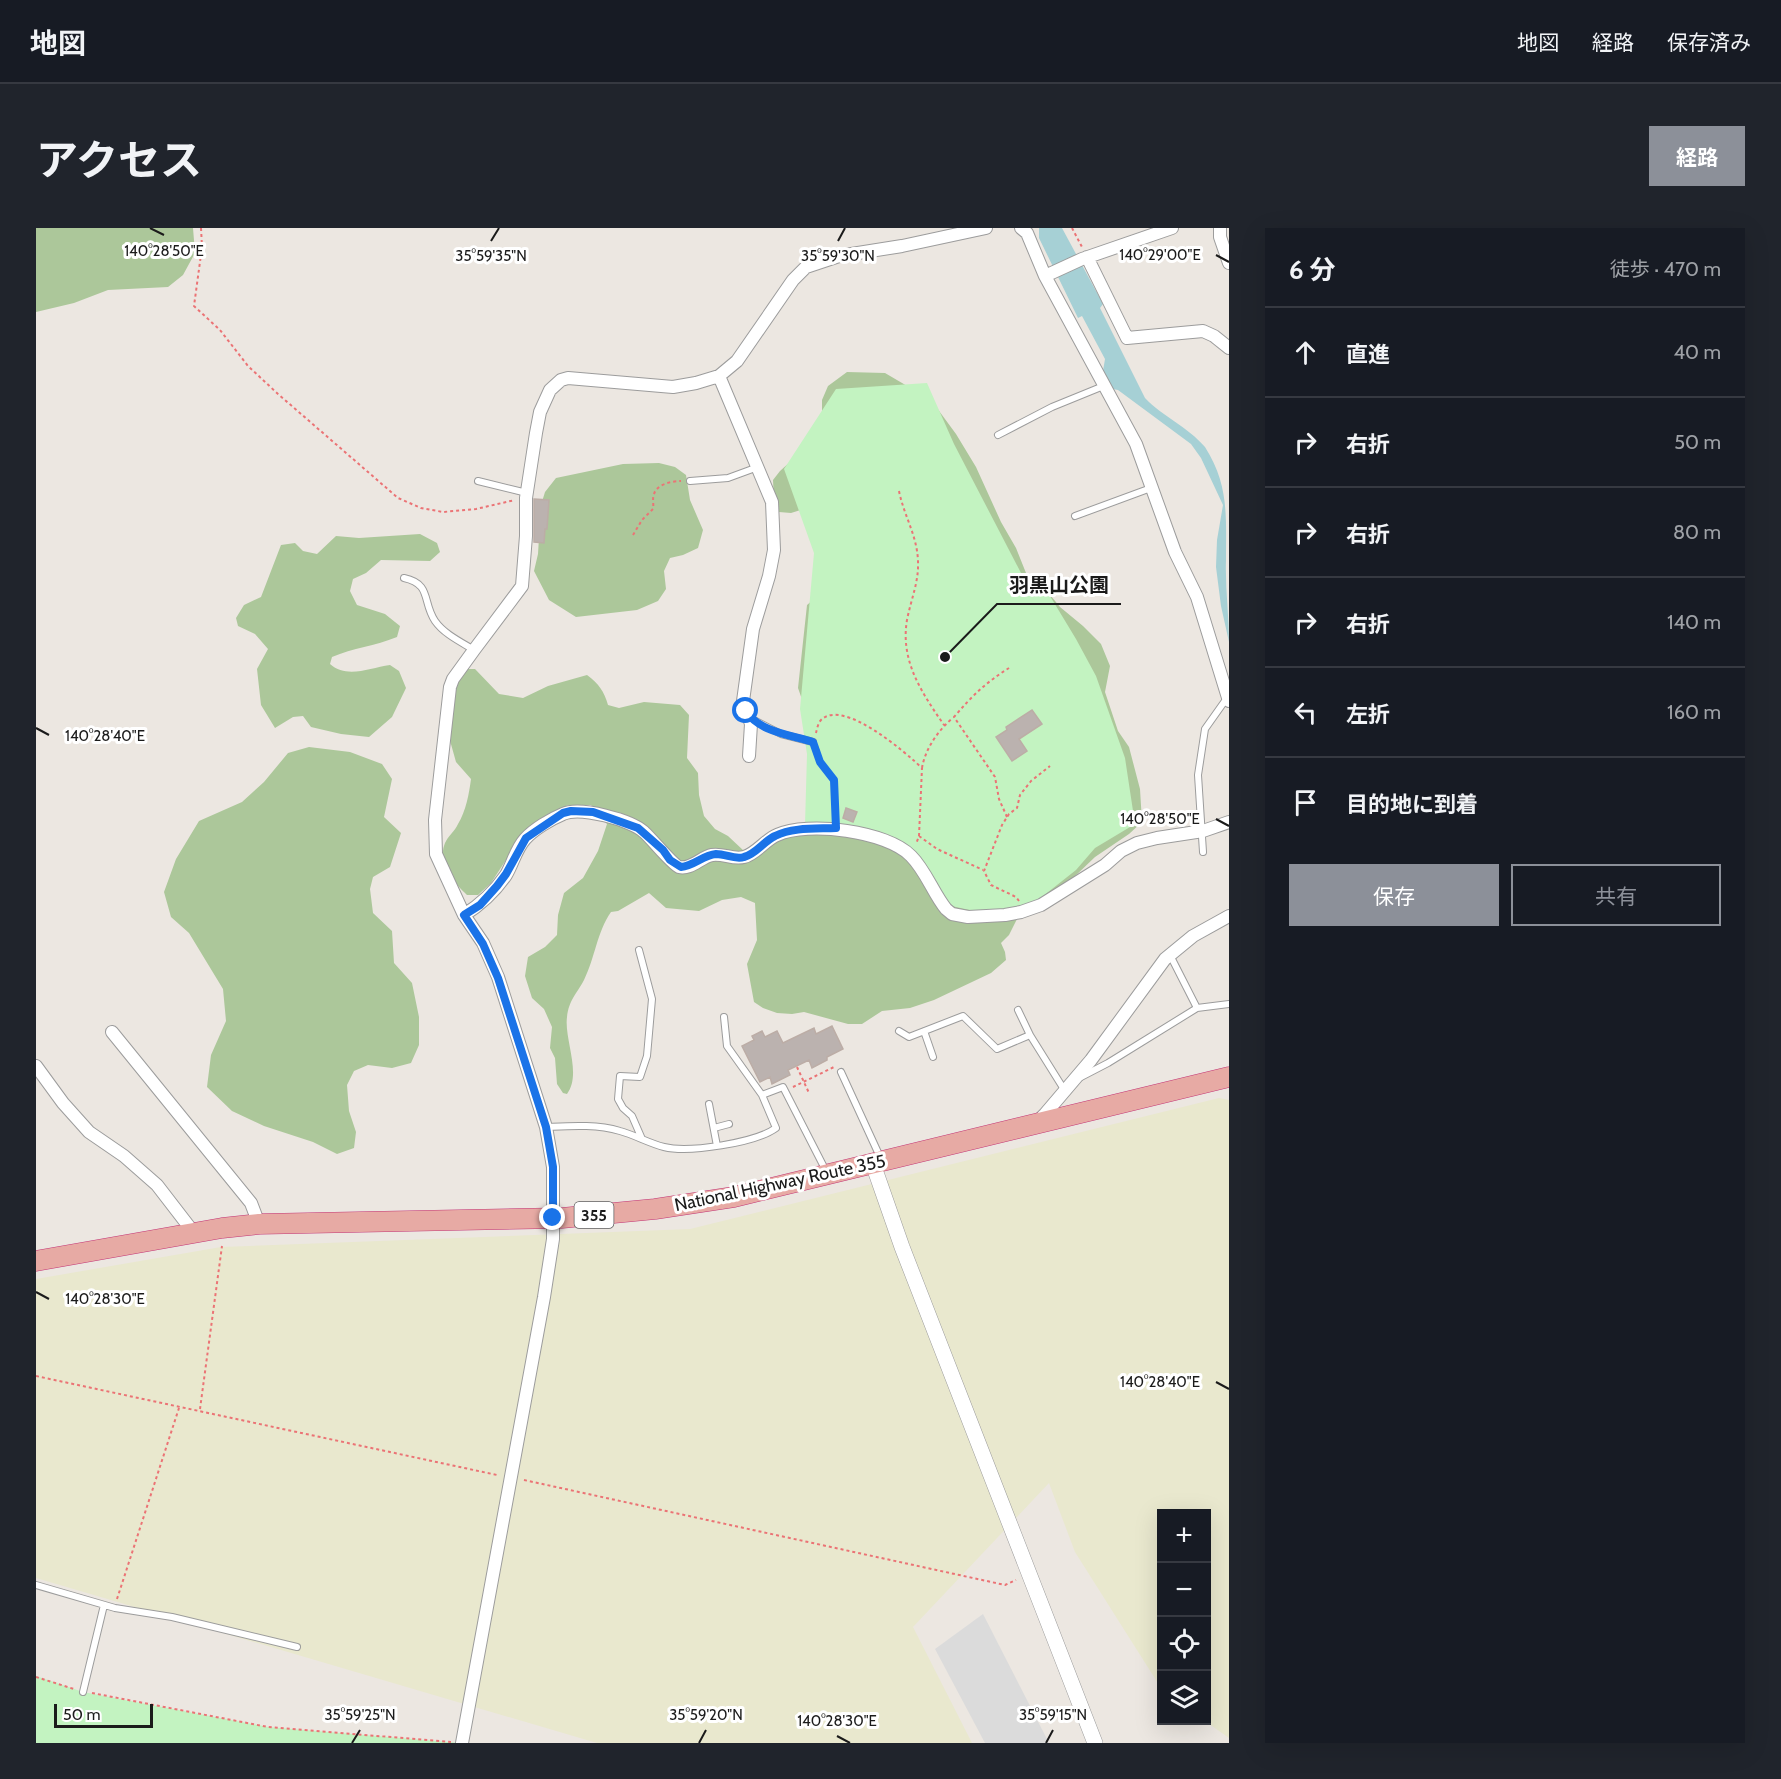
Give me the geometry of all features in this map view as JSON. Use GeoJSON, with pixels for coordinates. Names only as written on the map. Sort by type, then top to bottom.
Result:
{"type":"FeatureCollection","features":[{"type":"Feature","properties":{"kind":"highway","name":"National Highway Route 355"},"geometry":{"type":"LineString","coordinates":[[36,1261],[222,1228],[259,1224],[553,1218],[655,1209],[734,1197],[1229,1077]]}},
{"type":"Feature","properties":{"kind":"street"},"geometry":{"type":"LineString","coordinates":[[461,1743],[544,1297],[553,1239],[553,1167],[546,1127],[498,978],[483,944],[464,915],[436,854],[435,820],[450,687],[453,679],[522,586],[527,495],[540,412],[550,390],[561,380],[575,377],[673,387],[719,376],[737,361],[793,280],[806,267],[839,256],[902,246],[986,228]]}},
{"type":"Feature","properties":{"kind":"street"},"geometry":{"type":"LineString","coordinates":[[1021,228],[1027,233],[1049,274],[1136,444],[1175,552],[1197,597],[1228,699]]}},
{"type":"Feature","properties":{"kind":"street"},"geometry":{"type":"LineString","coordinates":[[1049,274],[1085,258],[1172,228]]}},
{"type":"Feature","properties":{"kind":"street"},"geometry":{"type":"LineString","coordinates":[[1220,228],[1220,237],[1229,263]]}},
{"type":"Feature","properties":{"kind":"street"},"geometry":{"type":"LineString","coordinates":[[1085,258],[1127,338],[1203,331],[1214,336],[1229,348]]}},
{"type":"Feature","properties":{"kind":"street"},"geometry":{"type":"LineString","coordinates":[[719,376],[772,502],[774,550],[769,576],[753,629],[743,701],[751,724],[749,756]]}},
{"type":"Feature","properties":{"kind":"street"},"geometry":{"type":"LineString","coordinates":[[464,915],[480,905],[497,886],[526,838],[563,813],[571,811],[593,812],[638,828],[663,850],[670,860],[681,867],[688,867],[709,855],[746,857],[768,840],[788,831],[836,828],[849,830],[889,843],[911,855],[941,903],[952,914],[968,917],[1005,915],[1041,906],[1106,865],[1121,851],[1137,843],[1203,831],[1229,822]]}},
{"type":"Feature","properties":{"kind":"street"},"geometry":{"type":"LineString","coordinates":[[1042,1123],[1041,1118],[1075,1080],[1170,954],[1193,936],[1229,916]]}},
{"type":"Feature","properties":{"kind":"street"},"geometry":{"type":"LineString","coordinates":[[112,1032],[251,1203],[259,1224]]}},
{"type":"Feature","properties":{"kind":"street"},"geometry":{"type":"LineString","coordinates":[[36,1066],[63,1103],[89,1132],[124,1156],[157,1185],[194,1233]]}},
{"type":"Feature","properties":{"kind":"street"},"geometry":{"type":"LineString","coordinates":[[877,1163],[902,1247],[1095,1743]]}},
{"type":"Feature","properties":{"kind":"lane"},"geometry":{"type":"LineString","coordinates":[[998,435],[1052,407],[1106,385]]}},
{"type":"Feature","properties":{"kind":"lane"},"geometry":{"type":"LineString","coordinates":[[690,481],[728,478],[758,467]]}},
{"type":"Feature","properties":{"kind":"lane"},"geometry":{"type":"LineString","coordinates":[[478,481],[527,495]]}},
{"type":"Feature","properties":{"kind":"lane"},"geometry":{"type":"LineString","coordinates":[[1075,516],[1151,488]]}},
{"type":"Feature","properties":{"kind":"lane"},"geometry":{"type":"LineString","coordinates":[[404,578],[416,581],[422,587],[435,622],[474,650]]}},
{"type":"Feature","properties":{"kind":"lane"},"geometry":{"type":"LineString","coordinates":[[1203,852],[1198,775],[1205,729],[1228,699]]}},
{"type":"Feature","properties":{"kind":"lane"},"geometry":{"type":"LineString","coordinates":[[750,717],[781,734],[813,742]]}},
{"type":"Feature","properties":{"kind":"lane"},"geometry":{"type":"LineString","coordinates":[[639,950],[652,999],[647,1056],[640,1077],[620,1076],[618,1099],[623,1108],[632,1116],[642,1139]]}},
{"type":"Feature","properties":{"kind":"lane"},"geometry":{"type":"LineString","coordinates":[[1170,954],[1197,1008]]}},
{"type":"Feature","properties":{"kind":"lane"},"geometry":{"type":"LineString","coordinates":[[1075,1080],[1118,1057],[1197,1008],[1229,1004]]}},
{"type":"Feature","properties":{"kind":"lane"},"geometry":{"type":"LineString","coordinates":[[1018,1011],[1030,1035],[1065,1090]]}},
{"type":"Feature","properties":{"kind":"lane"},"geometry":{"type":"LineString","coordinates":[[899,1031],[909,1037],[963,1016],[997,1048],[1030,1035]]}},
{"type":"Feature","properties":{"kind":"lane"},"geometry":{"type":"LineString","coordinates":[[546,1127],[602,1128],[621,1131],[664,1147],[681,1149],[717,1146],[769,1133],[776,1128],[762,1095],[727,1046],[724,1017]]}},
{"type":"Feature","properties":{"kind":"lane"},"geometry":{"type":"LineString","coordinates":[[924,1031],[933,1057]]}},
{"type":"Feature","properties":{"kind":"lane"},"geometry":{"type":"LineString","coordinates":[[841,1072],[877,1163]]}},
{"type":"Feature","properties":{"kind":"lane"},"geometry":{"type":"LineString","coordinates":[[762,1095],[783,1088],[828,1174]]}},
{"type":"Feature","properties":{"kind":"lane"},"geometry":{"type":"LineString","coordinates":[[709,1104],[717,1146]]}},
{"type":"Feature","properties":{"kind":"lane"},"geometry":{"type":"LineString","coordinates":[[714,1128],[729,1124]]}},
{"type":"Feature","properties":{"kind":"lane"},"geometry":{"type":"LineString","coordinates":[[36,1585],[115,1608],[172,1617],[297,1647]]}},
{"type":"Feature","properties":{"kind":"lane"},"geometry":{"type":"LineString","coordinates":[[83,1692],[104,1605]]}},
{"type":"Feature","properties":{"kind":"path"},"geometry":{"type":"LineString","coordinates":[[201,228],[202,247],[194,306],[220,330],[248,366],[373,478],[398,498],[421,508],[443,512],[476,508],[527,495]]}},
{"type":"Feature","properties":{"kind":"path"},"geometry":{"type":"LineString","coordinates":[[1072,228],[1085,258]]}},
{"type":"Feature","properties":{"kind":"path"},"geometry":{"type":"LineString","coordinates":[[633,535],[642,520],[653,509],[653,496],[657,488],[677,481],[690,481]]}},
{"type":"Feature","properties":{"kind":"path"},"geometry":{"type":"LineString","coordinates":[[898,491],[916,540],[918,562],[918,581],[907,620],[907,654],[920,690],[944,725]]}},
{"type":"Feature","properties":{"kind":"path"},"geometry":{"type":"LineString","coordinates":[[911,855],[919,836],[923,759],[944,725],[954,717],[971,696],[988,681],[1009,668]]}},
{"type":"Feature","properties":{"kind":"path"},"geometry":{"type":"LineString","coordinates":[[836,828],[834,780],[820,762],[813,742],[822,718],[838,714],[849,716],[888,740],[922,768]]}},
{"type":"Feature","properties":{"kind":"path"},"geometry":{"type":"LineString","coordinates":[[954,717],[995,777],[999,799],[1007,817]]}},
{"type":"Feature","properties":{"kind":"path"},"geometry":{"type":"LineString","coordinates":[[984,871],[989,854],[1007,817],[1017,808],[1020,795],[1050,766]]}},
{"type":"Feature","properties":{"kind":"path"},"geometry":{"type":"LineString","coordinates":[[919,836],[937,849],[984,871],[991,885],[1016,897],[1026,910]]}},
{"type":"Feature","properties":{"kind":"path"},"geometry":{"type":"LineString","coordinates":[[785,1091],[837,1065],[841,1072]]}},
{"type":"Feature","properties":{"kind":"path"},"geometry":{"type":"LineString","coordinates":[[796,1067],[809,1093]]}},
{"type":"Feature","properties":{"kind":"path"},"geometry":{"type":"LineString","coordinates":[[200,1411],[222,1246],[222,1228]]}},
{"type":"Feature","properties":{"kind":"path"},"geometry":{"type":"LineString","coordinates":[[36,1376],[1005,1585],[1029,1574]]}},
{"type":"Feature","properties":{"kind":"path"},"geometry":{"type":"LineString","coordinates":[[115,1608],[180,1407]]}},
{"type":"Feature","properties":{"kind":"path"},"geometry":{"type":"LineString","coordinates":[[36,1677],[83,1692],[268,1727],[461,1743]]}},
{"type":"Feature","properties":{"kind":"green space"},"geometry":{"type":"Polygon","coordinates":[[[36,228],[193,228],[195,253],[183,275],[168,287],[108,290],[74,303],[36,312],[36,228]]]}},
{"type":"Feature","properties":{"kind":"green space"},"geometry":{"type":"Polygon","coordinates":[[[847,372],[885,373],[931,400],[976,467],[1026,573],[1037,579],[1060,607],[1101,644],[1110,666],[1105,692],[1118,731],[1129,747],[1140,789],[1142,822],[1129,834],[1095,857],[1071,880],[1017,919],[1009,935],[1001,943],[1006,960],[991,973],[934,1000],[910,1008],[882,1011],[862,1024],[848,1024],[804,1012],[777,1013],[754,1002],[747,964],[757,940],[755,903],[741,897],[722,900],[699,911],[666,908],[649,893],[618,911],[611,912],[602,928],[588,972],[568,1011],[567,1026],[573,1077],[567,1094],[563,1093],[557,1084],[555,1058],[550,1048],[552,1027],[544,1009],[532,998],[525,976],[528,957],[545,947],[557,935],[558,915],[564,893],[583,878],[598,851],[607,824],[591,805],[568,805],[542,818],[524,832],[491,883],[478,895],[467,895],[452,878],[443,857],[445,843],[463,814],[471,779],[456,762],[449,737],[456,681],[464,669],[475,669],[499,694],[523,698],[548,686],[587,675],[600,688],[608,705],[619,708],[644,702],[680,705],[689,715],[687,758],[698,773],[699,795],[704,816],[715,829],[728,836],[744,851],[824,822],[804,705],[798,688],[807,605],[828,587],[807,508],[791,513],[779,512],[774,500],[773,480],[800,453],[822,416],[822,400],[828,386],[847,372]]]}},
{"type":"Feature","properties":{"kind":"green space"},"geometry":{"type":"Polygon","coordinates":[[[927,383],[954,444],[1021,573],[1050,596],[1096,676],[1125,758],[1135,824],[1095,848],[1076,870],[1033,904],[1013,910],[974,911],[947,905],[904,856],[892,848],[805,825],[807,754],[800,709],[814,553],[784,469],[836,389],[927,383]]]}},
{"type":"Feature","properties":{"kind":"green space"},"geometry":{"type":"Polygon","coordinates":[[[659,463],[675,467],[686,475],[690,500],[703,530],[698,548],[670,558],[664,571],[666,589],[658,601],[637,610],[576,617],[549,600],[534,571],[538,554],[541,505],[545,492],[556,478],[623,464],[659,463]]]}},
{"type":"Feature","properties":{"kind":"green space"},"geometry":{"type":"Polygon","coordinates":[[[420,534],[437,543],[440,552],[430,561],[381,560],[366,573],[353,579],[350,591],[357,605],[385,614],[400,626],[397,637],[332,657],[330,664],[351,672],[390,665],[399,671],[406,688],[392,717],[369,737],[341,734],[311,727],[303,716],[293,717],[275,728],[261,705],[257,669],[268,649],[255,634],[238,626],[236,618],[244,605],[261,597],[281,545],[295,543],[303,551],[317,554],[336,536],[359,538],[420,534]]]}},
{"type":"Feature","properties":{"kind":"green space"},"geometry":{"type":"Polygon","coordinates":[[[309,747],[350,752],[382,764],[392,779],[384,817],[401,833],[390,867],[373,877],[370,889],[373,913],[392,931],[394,963],[412,983],[419,1017],[419,1045],[411,1063],[392,1068],[368,1065],[354,1071],[347,1085],[349,1111],[356,1132],[354,1148],[337,1154],[313,1142],[264,1126],[232,1111],[207,1087],[211,1055],[226,1021],[223,989],[189,933],[171,917],[164,892],[176,859],[199,821],[242,802],[264,782],[288,753],[309,747]]]}},
{"type":"Feature","properties":{"kind":"green space"},"geometry":{"type":"Polygon","coordinates":[[[1219,1098],[1229,1100],[1229,1738],[1211,1725],[1211,1509],[1157,1509],[1157,1682],[1075,1552],[1049,1483],[913,1627],[972,1743],[597,1743],[36,1578],[36,1279],[221,1247],[690,1229],[1219,1098]]]}},
{"type":"Feature","properties":{"kind":"green space"},"geometry":{"type":"Polygon","coordinates":[[[36,1676],[83,1692],[268,1727],[460,1743],[36,1743],[36,1676]]]}},
{"type":"Feature","properties":{"kind":"shaded area"},"geometry":{"type":"Polygon","coordinates":[[[983,1614],[1049,1743],[985,1743],[935,1649],[983,1614]]]}},
{"type":"Feature","properties":{"kind":"water"},"geometry":{"type":"Polygon","coordinates":[[[1039,228],[1062,228],[1103,304],[1100,308],[1145,398],[1198,440],[1213,461],[1224,501],[1229,642],[1216,567],[1217,540],[1223,505],[1201,458],[1191,444],[1118,390],[1113,389],[1103,371],[1105,359],[1082,316],[1078,318],[1039,238],[1039,228]]]}},
{"type":"Feature","properties":{"kind":"building"},"geometry":{"type":"Polygon","coordinates":[[[534,499],[549,500],[544,543],[534,542],[534,499]]]}},
{"type":"Feature","properties":{"kind":"building"},"geometry":{"type":"Polygon","coordinates":[[[1032,710],[1042,724],[1019,739],[1027,751],[1012,761],[996,737],[1007,730],[1006,727],[1032,710]]]}},
{"type":"Feature","properties":{"kind":"building"},"geometry":{"type":"Polygon","coordinates":[[[846,808],[857,812],[853,822],[843,818],[846,808]]]}},
{"type":"Feature","properties":{"kind":"building"},"geometry":{"type":"Polygon","coordinates":[[[832,1026],[843,1049],[812,1068],[809,1060],[788,1070],[790,1075],[772,1084],[770,1077],[760,1082],[742,1046],[754,1040],[752,1036],[762,1031],[765,1037],[777,1031],[783,1043],[814,1028],[816,1034],[832,1026]]]}},
{"type":"Feature","properties":{"kind":"place","name":"羽黒山公園"},"geometry":{"type":"Point","coordinates":[945,657]}},
{"type":"Feature","properties":{"kind":"route"},"geometry":{"type":"LineString","coordinates":[[553,1218],[553,1167],[546,1127],[498,978],[483,944],[464,915],[480,905],[497,886],[526,838],[563,813],[571,811],[582,810],[601,814],[638,828],[663,850],[670,860],[681,867],[688,867],[709,855],[746,857],[776,835],[788,831],[836,828],[834,780],[817,757],[813,742],[771,730],[750,717],[746,711]]}}]}
